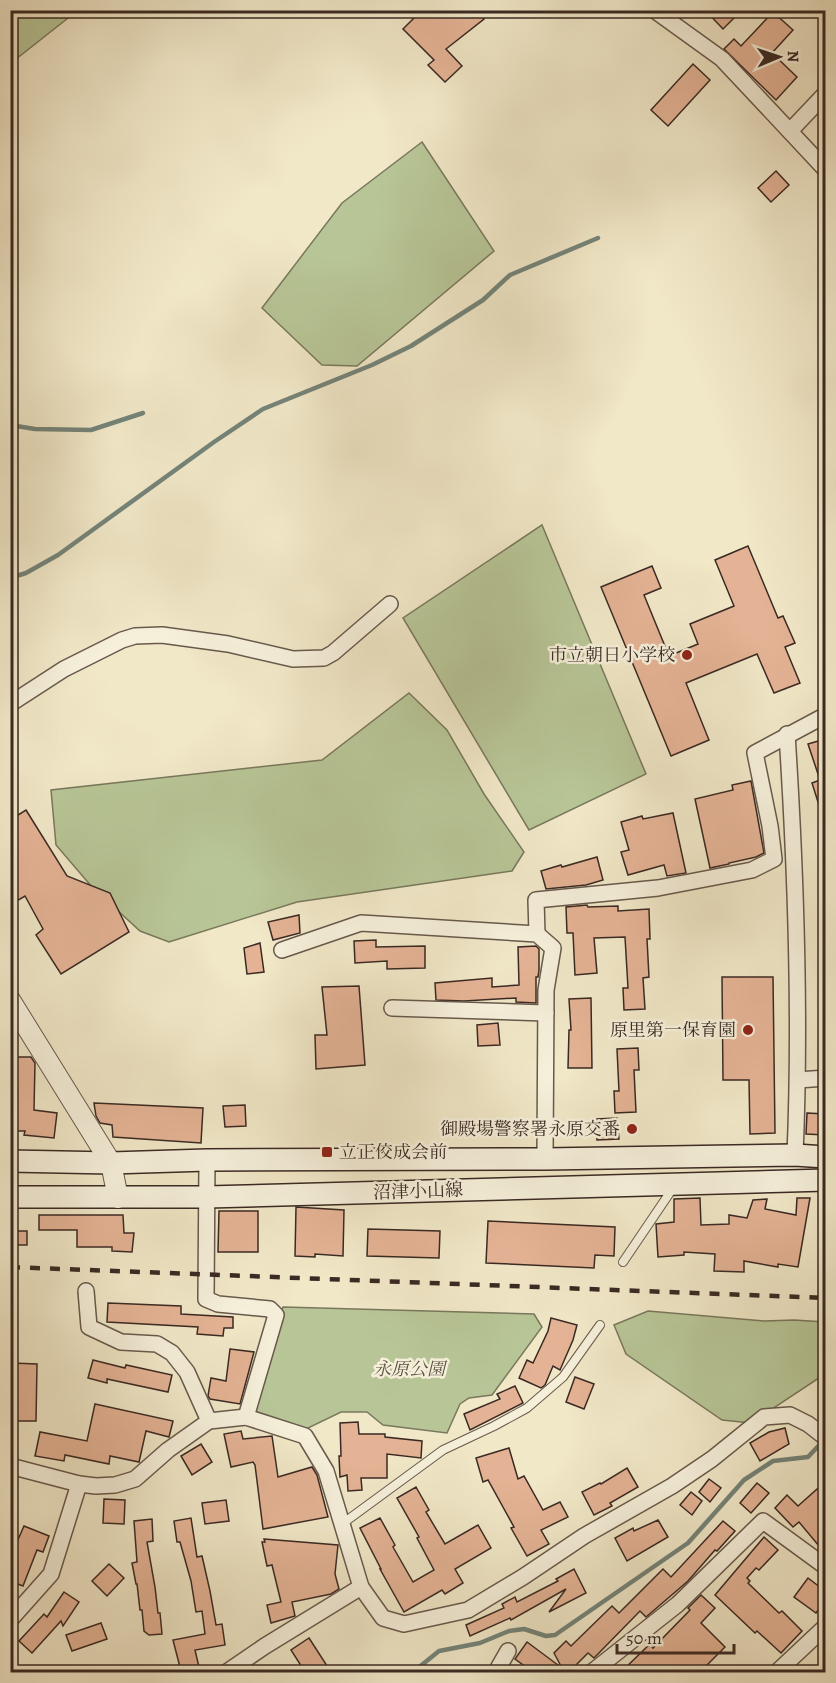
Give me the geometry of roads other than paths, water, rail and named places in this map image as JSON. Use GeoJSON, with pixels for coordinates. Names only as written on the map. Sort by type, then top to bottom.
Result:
{"type":"FeatureCollection","features":[{"type":"Feature","properties":{"kind":"main road","name":"沼津小山線"},"geometry":{"type":"LineString","coordinates":[[10,1161],[111,1163],[207,1160],[545,1159],[795,1155],[825,1157]]}},
{"type":"Feature","properties":{"kind":"main road","name":"沼津小山線"},"geometry":{"type":"LineString","coordinates":[[10,1197],[207,1197],[825,1180]]}},
{"type":"Feature","properties":{"kind":"street"},"geometry":{"type":"LineString","coordinates":[[654,10],[722,59],[825,170]]}},
{"type":"Feature","properties":{"kind":"street"},"geometry":{"type":"LineString","coordinates":[[789,131],[825,93]]}},
{"type":"Feature","properties":{"kind":"street"},"geometry":{"type":"LineString","coordinates":[[10,704],[64,669],[122,640],[135,636],[162,636],[228,644],[293,658],[324,658],[333,653],[390,604]]}},
{"type":"Feature","properties":{"kind":"street"},"geometry":{"type":"LineString","coordinates":[[537,934],[536,900],[658,888],[752,870],[774,859],[770,826],[755,753],[825,715]]}},
{"type":"Feature","properties":{"kind":"street"},"geometry":{"type":"LineString","coordinates":[[788,734],[795,874],[798,1080],[795,1155]]}},
{"type":"Feature","properties":{"kind":"street"},"geometry":{"type":"LineString","coordinates":[[282,950],[361,922],[537,934],[553,948],[546,990],[545,1159]]}},
{"type":"Feature","properties":{"kind":"street"},"geometry":{"type":"LineString","coordinates":[[10,1000],[111,1163],[118,1198]]}},
{"type":"Feature","properties":{"kind":"street"},"geometry":{"type":"LineString","coordinates":[[392,1008],[546,1013]]}},
{"type":"Feature","properties":{"kind":"street"},"geometry":{"type":"LineString","coordinates":[[798,1080],[825,1078]]}},
{"type":"Feature","properties":{"kind":"street"},"geometry":{"type":"LineString","coordinates":[[207,1160],[206,1299],[218,1304],[270,1309],[276,1315],[246,1418]]}},
{"type":"Feature","properties":{"kind":"street"},"geometry":{"type":"LineString","coordinates":[[86,1291],[89,1327],[122,1342],[157,1344],[172,1353],[187,1372],[209,1421]]}},
{"type":"Feature","properties":{"kind":"street"},"geometry":{"type":"LineString","coordinates":[[10,1466],[79,1484],[115,1485],[135,1479],[168,1450],[209,1421],[246,1418],[305,1436],[326,1471],[361,1587],[383,1618],[404,1624],[468,1610],[524,1577],[584,1536],[672,1486],[712,1459],[764,1417],[790,1415],[808,1424],[825,1438]]}},
{"type":"Feature","properties":{"kind":"street"},"geometry":{"type":"LineString","coordinates":[[10,1620],[51,1574],[79,1484]]}},
{"type":"Feature","properties":{"kind":"street"},"geometry":{"type":"LineString","coordinates":[[592,1672],[678,1604],[763,1521],[825,1567]]}},
{"type":"Feature","properties":{"kind":"street"},"geometry":{"type":"LineString","coordinates":[[227,1672],[361,1587]]}},
{"type":"Feature","properties":{"kind":"street"},"geometry":{"type":"LineString","coordinates":[[777,1672],[825,1626]]}},
{"type":"Feature","properties":{"kind":"street"},"geometry":{"type":"LineString","coordinates":[[496,1672],[508,1652]]}},
{"type":"Feature","properties":{"kind":"lane"},"geometry":{"type":"LineString","coordinates":[[623,1262],[676,1184]]}},
{"type":"Feature","properties":{"kind":"lane"},"geometry":{"type":"LineString","coordinates":[[342,1524],[443,1450],[527,1408],[563,1377],[600,1325]]}},
{"type":"Feature","properties":{"kind":"waterway"},"geometry":{"type":"LineString","coordinates":[[10,578],[26,573],[58,555],[263,409],[372,365],[411,346],[483,300],[510,275],[598,238]]}},
{"type":"Feature","properties":{"kind":"waterway"},"geometry":{"type":"LineString","coordinates":[[10,425],[35,429],[91,430],[143,413]]}},
{"type":"Feature","properties":{"kind":"waterway"},"geometry":{"type":"LineString","coordinates":[[413,1672],[439,1651],[480,1643],[509,1631],[524,1629],[546,1636],[555,1635],[688,1543],[744,1480],[773,1461],[808,1457],[824,1440]]}},
{"type":"Feature","properties":{"kind":"railway"},"geometry":{"type":"LineString","coordinates":[[10,1267],[826,1298]]}},
{"type":"Feature","properties":{"kind":"place","name":"市立朝日小学校"},"geometry":{"type":"Point","coordinates":[687,655]}},
{"type":"Feature","properties":{"kind":"place","name":"原里第一保育園"},"geometry":{"type":"Point","coordinates":[748,1030]}},
{"type":"Feature","properties":{"kind":"place","name":"御殿場警察署永原交番"},"geometry":{"type":"Point","coordinates":[632,1129]}},
{"type":"Feature","properties":{"kind":"place","name":"立正佼成会前"},"geometry":{"type":"Point","coordinates":[327,1152]}},
{"type":"Feature","properties":{"kind":"park label","name":"永原公園"},"geometry":{"type":"Point","coordinates":[409,1369]}}]}
